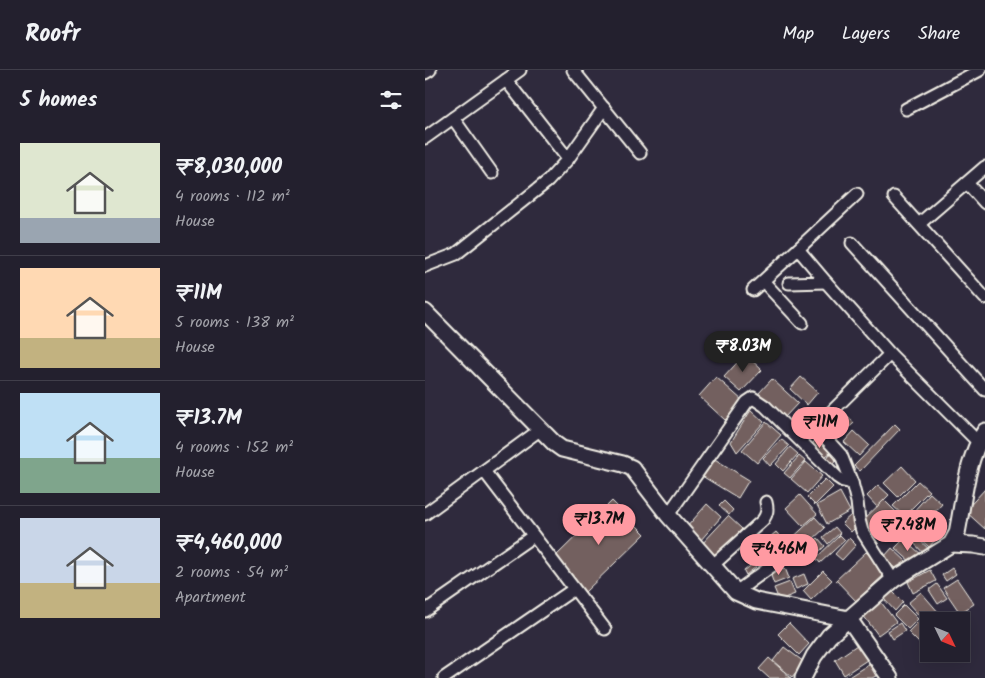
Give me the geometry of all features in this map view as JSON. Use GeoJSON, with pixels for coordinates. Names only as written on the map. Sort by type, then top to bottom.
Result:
{"type":"FeatureCollection","features":[{"type":"Feature","properties":{"kind":"street"},"geometry":{"type":"LineString","coordinates":[[425,74],[430,70]]}},
{"type":"Feature","properties":{"kind":"street"},"geometry":{"type":"LineString","coordinates":[[425,138],[520,70]]}},
{"type":"Feature","properties":{"kind":"street"},"geometry":{"type":"LineString","coordinates":[[573,70],[640,153]]}},
{"type":"Feature","properties":{"kind":"street"},"geometry":{"type":"LineString","coordinates":[[906,109],[980,70]]}},
{"type":"Feature","properties":{"kind":"street"},"geometry":{"type":"LineString","coordinates":[[506,80],[568,159]]}},
{"type":"Feature","properties":{"kind":"street"},"geometry":{"type":"LineString","coordinates":[[425,266],[456,254],[548,180],[568,159],[604,108]]}},
{"type":"Feature","properties":{"kind":"street"},"geometry":{"type":"LineString","coordinates":[[453,118],[492,173]]}},
{"type":"Feature","properties":{"kind":"street"},"geometry":{"type":"LineString","coordinates":[[919,224],[985,167]]}},
{"type":"Feature","properties":{"kind":"street"},"geometry":{"type":"LineString","coordinates":[[967,183],[985,203]]}},
{"type":"Feature","properties":{"kind":"street"},"geometry":{"type":"LineString","coordinates":[[753,290],[857,194]]}},
{"type":"Feature","properties":{"kind":"street"},"geometry":{"type":"LineString","coordinates":[[894,197],[985,298]]}},
{"type":"Feature","properties":{"kind":"street"},"geometry":{"type":"LineString","coordinates":[[852,243],[985,390]]}},
{"type":"Feature","properties":{"kind":"street"},"geometry":{"type":"LineString","coordinates":[[798,249],[890,354],[982,437],[972,456],[957,532],[951,544],[893,580],[829,636],[820,646],[803,678]]}},
{"type":"Feature","properties":{"kind":"street"},"geometry":{"type":"LineString","coordinates":[[763,281],[801,323]]}},
{"type":"Feature","properties":{"kind":"street"},"geometry":{"type":"LineString","coordinates":[[789,283],[826,282]]}},
{"type":"Feature","properties":{"kind":"street"},"geometry":{"type":"LineString","coordinates":[[425,312],[562,449],[633,468],[667,515],[736,592],[757,601],[849,619],[884,676]]}},
{"type":"Feature","properties":{"kind":"street"},"geometry":{"type":"LineString","coordinates":[[890,354],[819,424],[819,431],[841,454],[852,483],[862,531],[893,580]]}},
{"type":"Feature","properties":{"kind":"street"},"geometry":{"type":"LineString","coordinates":[[667,515],[747,402],[753,398],[765,406],[837,477],[852,483]]}},
{"type":"Feature","properties":{"kind":"street"},"geometry":{"type":"LineString","coordinates":[[425,514],[541,429]]}},
{"type":"Feature","properties":{"kind":"street"},"geometry":{"type":"LineString","coordinates":[[484,471],[605,629]]}},
{"type":"Feature","properties":{"kind":"street"},"geometry":{"type":"LineString","coordinates":[[713,565],[763,520],[767,514],[766,502]]}},
{"type":"Feature","properties":{"kind":"street"},"geometry":{"type":"LineString","coordinates":[[425,611],[533,536]]}},
{"type":"Feature","properties":{"kind":"street"},"geometry":{"type":"LineString","coordinates":[[951,544],[985,547]]}},
{"type":"Feature","properties":{"kind":"street"},"geometry":{"type":"LineString","coordinates":[[736,592],[791,552]]}},
{"type":"Feature","properties":{"kind":"street"},"geometry":{"type":"LineString","coordinates":[[445,678],[574,589]]}},
{"type":"Feature","properties":{"kind":"building"},"geometry":{"type":"Polygon","coordinates":[[[745,354],[762,370],[741,392],[724,377],[745,354]]]}},
{"type":"Feature","properties":{"kind":"building"},"geometry":{"type":"Polygon","coordinates":[[[716,377],[743,401],[725,420],[699,396],[716,377]]]}},
{"type":"Feature","properties":{"kind":"building"},"geometry":{"type":"Polygon","coordinates":[[[801,377],[818,392],[807,405],[790,389],[801,377]]]}},
{"type":"Feature","properties":{"kind":"building"},"geometry":{"type":"Polygon","coordinates":[[[772,379],[798,403],[784,418],[758,394],[772,379]]]}},
{"type":"Feature","properties":{"kind":"building"},"geometry":{"type":"Polygon","coordinates":[[[751,410],[764,422],[737,452],[731,442],[751,410]]]}},
{"type":"Feature","properties":{"kind":"building"},"geometry":{"type":"Polygon","coordinates":[[[797,410],[814,428],[803,439],[786,423],[797,410]]]}},
{"type":"Feature","properties":{"kind":"building"},"geometry":{"type":"Polygon","coordinates":[[[844,412],[854,423],[843,433],[833,422],[844,412]]]}},
{"type":"Feature","properties":{"kind":"building"},"geometry":{"type":"Polygon","coordinates":[[[766,422],[781,435],[757,463],[742,450],[766,422]]]}},
{"type":"Feature","properties":{"kind":"building"},"geometry":{"type":"Polygon","coordinates":[[[895,424],[900,429],[860,471],[854,466],[895,424]]]}},
{"type":"Feature","properties":{"kind":"building"},"geometry":{"type":"Polygon","coordinates":[[[854,431],[869,445],[859,456],[844,442],[854,431]]]}},
{"type":"Feature","properties":{"kind":"building"},"geometry":{"type":"Polygon","coordinates":[[[781,439],[789,446],[770,466],[763,458],[781,439]]]}},
{"type":"Feature","properties":{"kind":"building"},"geometry":{"type":"Polygon","coordinates":[[[816,439],[830,453],[822,459],[810,447],[816,439]]]}},
{"type":"Feature","properties":{"kind":"building"},"geometry":{"type":"Polygon","coordinates":[[[790,447],[798,454],[783,471],[776,464],[790,447]]]}},
{"type":"Feature","properties":{"kind":"building"},"geometry":{"type":"Polygon","coordinates":[[[832,450],[839,459],[832,464],[826,460],[832,450]]]}},
{"type":"Feature","properties":{"kind":"building"},"geometry":{"type":"Polygon","coordinates":[[[799,456],[805,461],[790,478],[784,473],[799,456]]]}},
{"type":"Feature","properties":{"kind":"building"},"geometry":{"type":"Polygon","coordinates":[[[713,458],[749,480],[738,498],[702,476],[713,458]]]}},
{"type":"Feature","properties":{"kind":"building"},"geometry":{"type":"Polygon","coordinates":[[[806,462],[822,476],[807,493],[791,479],[806,462]]]}},
{"type":"Feature","properties":{"kind":"building"},"geometry":{"type":"Polygon","coordinates":[[[902,466],[915,480],[898,497],[884,483],[902,466]]]}},
{"type":"Feature","properties":{"kind":"building"},"geometry":{"type":"Polygon","coordinates":[[[825,479],[833,487],[815,505],[807,497],[825,479]]]}},
{"type":"Feature","properties":{"kind":"building"},"geometry":{"type":"Polygon","coordinates":[[[918,481],[929,491],[904,516],[893,506],[918,481]]]}},
{"type":"Feature","properties":{"kind":"building"},"geometry":{"type":"Polygon","coordinates":[[[878,485],[889,495],[877,507],[867,496],[878,485]]]}},
{"type":"Feature","properties":{"kind":"building"},"geometry":{"type":"Polygon","coordinates":[[[985,489],[985,529],[965,511],[985,489]]]}},
{"type":"Feature","properties":{"kind":"building"},"geometry":{"type":"Polygon","coordinates":[[[840,492],[850,511],[827,524],[817,505],[840,492]]]}},
{"type":"Feature","properties":{"kind":"building"},"geometry":{"type":"Polygon","coordinates":[[[930,493],[942,504],[914,535],[902,524],[930,493]]]}},
{"type":"Feature","properties":{"kind":"building"},"geometry":{"type":"Polygon","coordinates":[[[800,495],[817,514],[803,526],[786,508],[800,495]]]}},
{"type":"Feature","properties":{"kind":"building"},"geometry":{"type":"Polygon","coordinates":[[[884,500],[900,516],[877,538],[861,522],[884,500]]]}},
{"type":"Feature","properties":{"kind":"building"},"geometry":{"type":"Polygon","coordinates":[[[612,501],[645,534],[585,592],[553,559],[612,501]]]}},
{"type":"Feature","properties":{"kind":"building"},"geometry":{"type":"Polygon","coordinates":[[[724,501],[733,510],[729,515],[719,506],[724,501]]]}},
{"type":"Feature","properties":{"kind":"building"},"geometry":{"type":"Polygon","coordinates":[[[707,504],[721,517],[700,541],[686,528],[707,504]]]}},
{"type":"Feature","properties":{"kind":"building"},"geometry":{"type":"Polygon","coordinates":[[[851,515],[859,524],[851,532],[842,523],[851,515]]]}},
{"type":"Feature","properties":{"kind":"building"},"geometry":{"type":"Polygon","coordinates":[[[728,516],[742,529],[714,558],[701,545],[728,516]]]}},
{"type":"Feature","properties":{"kind":"building"},"geometry":{"type":"Polygon","coordinates":[[[815,517],[825,528],[798,553],[788,542],[815,517]]]}},
{"type":"Feature","properties":{"kind":"building"},"geometry":{"type":"Polygon","coordinates":[[[933,521],[944,530],[929,547],[918,537],[933,521]]]}},
{"type":"Feature","properties":{"kind":"building"},"geometry":{"type":"Polygon","coordinates":[[[835,527],[840,533],[828,544],[823,537],[835,527]]]}},
{"type":"Feature","properties":{"kind":"building"},"geometry":{"type":"Polygon","coordinates":[[[776,532],[790,548],[776,559],[763,543],[776,532]]]}},
{"type":"Feature","properties":{"kind":"building"},"geometry":{"type":"Polygon","coordinates":[[[840,535],[845,540],[820,563],[816,558],[840,535]]]}},
{"type":"Feature","properties":{"kind":"building"},"geometry":{"type":"Polygon","coordinates":[[[914,535],[933,553],[928,558],[910,539],[914,535]]]}},
{"type":"Feature","properties":{"kind":"building"},"geometry":{"type":"Polygon","coordinates":[[[818,538],[825,546],[806,564],[799,555],[818,538]]]}},
{"type":"Feature","properties":{"kind":"building"},"geometry":{"type":"Polygon","coordinates":[[[849,538],[856,545],[842,560],[835,554],[849,538]]]}},
{"type":"Feature","properties":{"kind":"building"},"geometry":{"type":"Polygon","coordinates":[[[904,539],[922,555],[913,564],[895,548],[904,539]]]}},
{"type":"Feature","properties":{"kind":"building"},"geometry":{"type":"Polygon","coordinates":[[[761,543],[772,558],[760,567],[749,552],[761,543]]]}},
{"type":"Feature","properties":{"kind":"building"},"geometry":{"type":"Polygon","coordinates":[[[892,548],[906,561],[898,570],[884,557],[892,548]]]}},
{"type":"Feature","properties":{"kind":"building"},"geometry":{"type":"Polygon","coordinates":[[[866,552],[886,573],[856,601],[836,580],[866,552]]]}},
{"type":"Feature","properties":{"kind":"building"},"geometry":{"type":"Polygon","coordinates":[[[754,563],[756,567],[746,575],[744,571],[754,563]]]}},
{"type":"Feature","properties":{"kind":"building"},"geometry":{"type":"Polygon","coordinates":[[[785,568],[789,578],[774,584],[770,573],[785,568]]]}},
{"type":"Feature","properties":{"kind":"building"},"geometry":{"type":"Polygon","coordinates":[[[952,568],[956,574],[946,581],[942,575],[952,568]]]}},
{"type":"Feature","properties":{"kind":"building"},"geometry":{"type":"Polygon","coordinates":[[[930,570],[936,581],[913,593],[908,582],[930,570]]]}},
{"type":"Feature","properties":{"kind":"building"},"geometry":{"type":"Polygon","coordinates":[[[823,571],[832,580],[811,600],[803,591],[823,571]]]}},
{"type":"Feature","properties":{"kind":"building"},"geometry":{"type":"Polygon","coordinates":[[[804,574],[808,584],[796,589],[792,579],[804,574]]]}},
{"type":"Feature","properties":{"kind":"building"},"geometry":{"type":"Polygon","coordinates":[[[957,579],[974,604],[959,612],[943,588],[957,579]]]}},
{"type":"Feature","properties":{"kind":"building"},"geometry":{"type":"Polygon","coordinates":[[[790,582],[795,594],[779,600],[774,588],[790,582]]]}},
{"type":"Feature","properties":{"kind":"building"},"geometry":{"type":"Polygon","coordinates":[[[937,584],[947,598],[938,604],[929,590],[937,584]]]}},
{"type":"Feature","properties":{"kind":"building"},"geometry":{"type":"Polygon","coordinates":[[[891,590],[903,602],[895,611],[883,598],[891,590]]]}},
{"type":"Feature","properties":{"kind":"building"},"geometry":{"type":"Polygon","coordinates":[[[921,592],[938,612],[920,612],[920,617],[908,603],[921,592]]]}},
{"type":"Feature","properties":{"kind":"building"},"geometry":{"type":"Polygon","coordinates":[[[881,602],[896,622],[878,635],[863,615],[881,602]]]}},
{"type":"Feature","properties":{"kind":"building"},"geometry":{"type":"Polygon","coordinates":[[[904,605],[918,619],[908,629],[894,615],[904,605]]]}},
{"type":"Feature","properties":{"kind":"building"},"geometry":{"type":"Polygon","coordinates":[[[918,622],[920,624],[920,642],[919,643],[908,632],[918,622]]]}},
{"type":"Feature","properties":{"kind":"building"},"geometry":{"type":"Polygon","coordinates":[[[789,623],[809,644],[799,655],[778,634],[789,623]]]}},
{"type":"Feature","properties":{"kind":"building"},"geometry":{"type":"Polygon","coordinates":[[[900,623],[905,631],[893,639],[888,631],[900,623]]]}},
{"type":"Feature","properties":{"kind":"building"},"geometry":{"type":"Polygon","coordinates":[[[857,645],[867,660],[844,675],[835,660],[857,645]]]}},
{"type":"Feature","properties":{"kind":"building"},"geometry":{"type":"Polygon","coordinates":[[[784,647],[804,662],[792,677],[773,661],[784,647]]]}},
{"type":"Feature","properties":{"kind":"building"},"geometry":{"type":"Polygon","coordinates":[[[769,658],[791,678],[769,678],[759,669],[769,658]]]}},
{"type":"Feature","properties":{"kind":"building"},"geometry":{"type":"Polygon","coordinates":[[[869,664],[876,676],[872,678],[847,678],[869,664]]]}}]}
